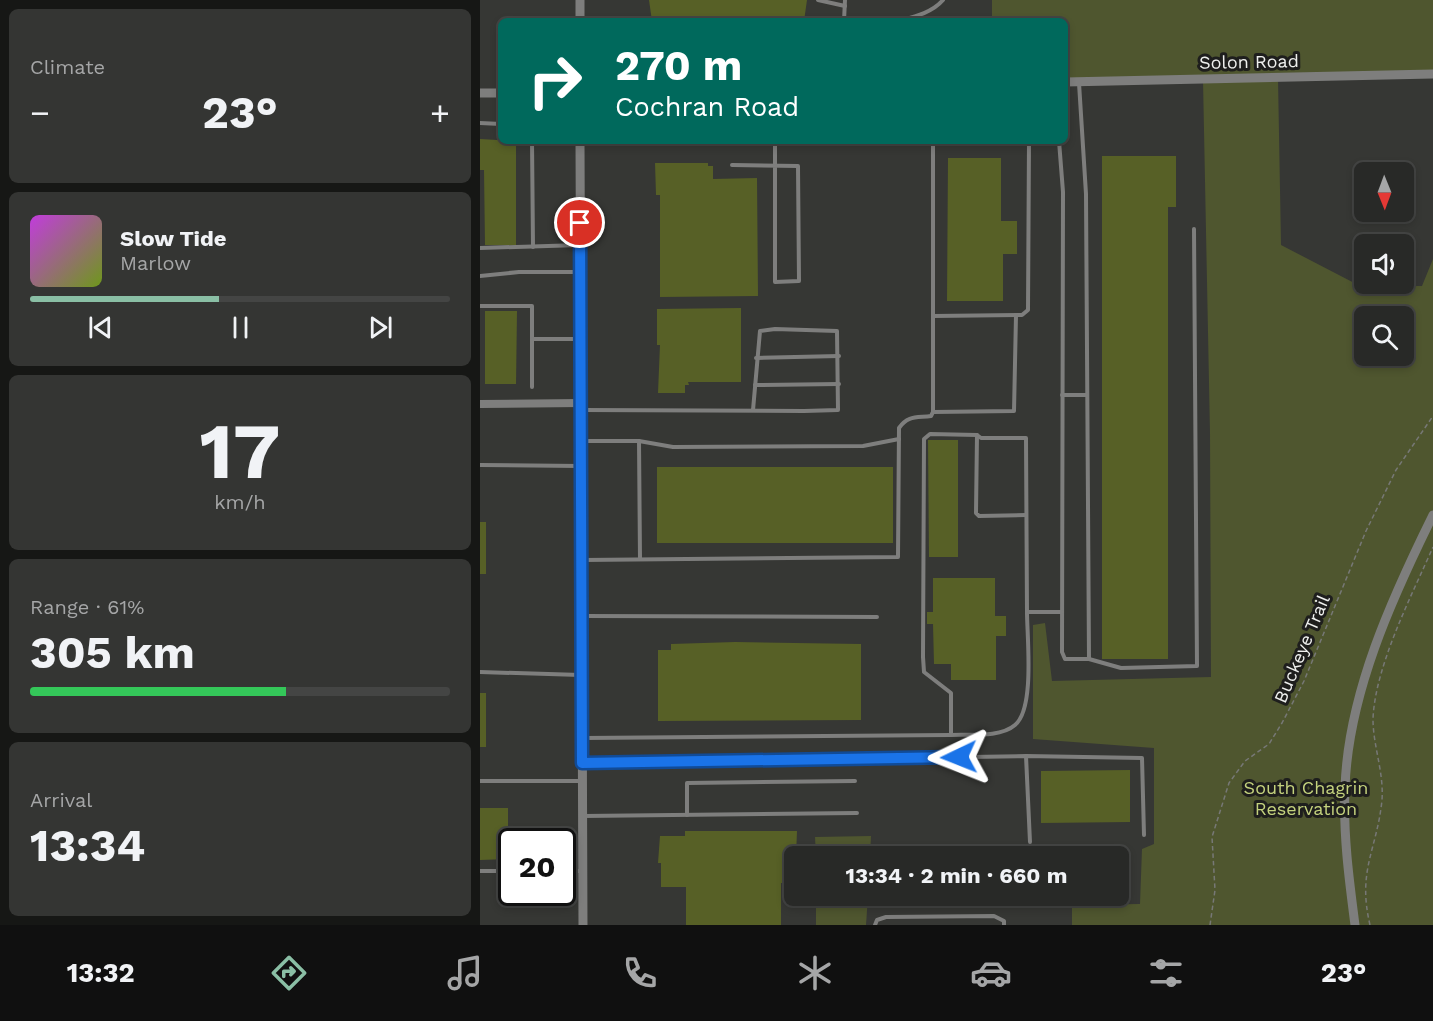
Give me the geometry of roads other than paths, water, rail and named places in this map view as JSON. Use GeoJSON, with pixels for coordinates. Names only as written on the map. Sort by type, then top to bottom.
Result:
{"type":"FeatureCollection","features":[{"type":"Feature","properties":{"kind":"street"},"geometry":{"type":"LineString","coordinates":[[580,0],[580,18]]}},
{"type":"Feature","properties":{"kind":"street","name":"Solon Road"},"geometry":{"type":"LineString","coordinates":[[1068,82],[1433,74]]}},
{"type":"Feature","properties":{"kind":"street"},"geometry":{"type":"LineString","coordinates":[[480,93],[498,93]]}},
{"type":"Feature","properties":{"kind":"street"},"geometry":{"type":"LineString","coordinates":[[580,144],[583,925]]}},
{"type":"Feature","properties":{"kind":"street"},"geometry":{"type":"LineString","coordinates":[[480,404],[581,406]]}},
{"type":"Feature","properties":{"kind":"street"},"geometry":{"type":"LineString","coordinates":[[1355,925],[1346,855],[1345,810],[1345,787],[1352,731],[1378,645],[1408,565],[1433,515]]}},
{"type":"Feature","properties":{"kind":"lane"},"geometry":{"type":"LineString","coordinates":[[818,0],[845,6]]}},
{"type":"Feature","properties":{"kind":"lane"},"geometry":{"type":"LineString","coordinates":[[844,18],[845,0]]}},
{"type":"Feature","properties":{"kind":"lane"},"geometry":{"type":"LineString","coordinates":[[910,18],[939,5],[943,0]]}},
{"type":"Feature","properties":{"kind":"lane"},"geometry":{"type":"LineString","coordinates":[[1079,82],[1086,194],[1089,658]]}},
{"type":"Feature","properties":{"kind":"lane"},"geometry":{"type":"LineString","coordinates":[[480,123],[498,124]]}},
{"type":"Feature","properties":{"kind":"lane"},"geometry":{"type":"LineString","coordinates":[[532,144],[533,247]]}},
{"type":"Feature","properties":{"kind":"lane"},"geometry":{"type":"LineString","coordinates":[[732,165],[775,166],[798,166],[799,281],[775,282],[775,166],[775,144]]}},
{"type":"Feature","properties":{"kind":"lane"},"geometry":{"type":"LineString","coordinates":[[582,560],[898,557],[899,428],[905,420],[931,416],[933,412],[933,144]]}},
{"type":"Feature","properties":{"kind":"lane"},"geometry":{"type":"LineString","coordinates":[[933,316],[1022,315],[1028,310],[1029,144]]}},
{"type":"Feature","properties":{"kind":"lane"},"geometry":{"type":"LineString","coordinates":[[1059,144],[1063,192],[1062,652],[1065,659],[1089,658],[1121,668],[1197,666],[1194,229]]}},
{"type":"Feature","properties":{"kind":"lane"},"geometry":{"type":"LineString","coordinates":[[480,248],[581,245]]}},
{"type":"Feature","properties":{"kind":"lane"},"geometry":{"type":"LineString","coordinates":[[480,276],[519,272],[581,272]]}},
{"type":"Feature","properties":{"kind":"lane"},"geometry":{"type":"LineString","coordinates":[[480,306],[532,306],[532,387]]}},
{"type":"Feature","properties":{"kind":"lane"},"geometry":{"type":"LineString","coordinates":[[933,412],[1014,411],[1016,315]]}},
{"type":"Feature","properties":{"kind":"lane"},"geometry":{"type":"LineString","coordinates":[[581,406],[753,410],[838,410],[837,331],[775,329],[760,332],[753,410]]}},
{"type":"Feature","properties":{"kind":"lane"},"geometry":{"type":"LineString","coordinates":[[532,339],[581,339]]}},
{"type":"Feature","properties":{"kind":"lane"},"geometry":{"type":"LineString","coordinates":[[756,358],[839,356]]}},
{"type":"Feature","properties":{"kind":"lane"},"geometry":{"type":"LineString","coordinates":[[755,385],[839,384]]}},
{"type":"Feature","properties":{"kind":"lane"},"geometry":{"type":"LineString","coordinates":[[1062,395],[1087,395]]}},
{"type":"Feature","properties":{"kind":"lane"},"geometry":{"type":"LineString","coordinates":[[582,738],[951,735],[993,733],[1014,727],[1023,716],[1027,701],[1026,438],[981,438],[977,435],[930,434],[924,439],[924,672],[951,693],[951,735]]}},
{"type":"Feature","properties":{"kind":"lane"},"geometry":{"type":"LineString","coordinates":[[977,435],[976,513],[979,516],[1026,515]]}},
{"type":"Feature","properties":{"kind":"lane"},"geometry":{"type":"LineString","coordinates":[[581,442],[639,441],[673,447],[863,446],[899,439]]}},
{"type":"Feature","properties":{"kind":"lane"},"geometry":{"type":"LineString","coordinates":[[639,441],[640,559]]}},
{"type":"Feature","properties":{"kind":"lane"},"geometry":{"type":"LineString","coordinates":[[480,465],[581,466]]}},
{"type":"Feature","properties":{"kind":"lane"},"geometry":{"type":"LineString","coordinates":[[1027,612],[1062,612]]}},
{"type":"Feature","properties":{"kind":"lane"},"geometry":{"type":"LineString","coordinates":[[582,615],[877,617]]}},
{"type":"Feature","properties":{"kind":"lane"},"geometry":{"type":"LineString","coordinates":[[480,672],[582,675]]}},
{"type":"Feature","properties":{"kind":"lane"},"geometry":{"type":"LineString","coordinates":[[582,763],[1026,756],[1142,758],[1144,835]]}},
{"type":"Feature","properties":{"kind":"lane"},"geometry":{"type":"LineString","coordinates":[[1026,756],[1030,842]]}},
{"type":"Feature","properties":{"kind":"lane"},"geometry":{"type":"LineString","coordinates":[[480,782],[582,781]]}},
{"type":"Feature","properties":{"kind":"lane"},"geometry":{"type":"LineString","coordinates":[[687,815],[687,783],[855,781]]}},
{"type":"Feature","properties":{"kind":"lane"},"geometry":{"type":"LineString","coordinates":[[582,816],[856,813]]}},
{"type":"Feature","properties":{"kind":"lane"},"geometry":{"type":"LineString","coordinates":[[480,871],[498,871]]}},
{"type":"Feature","properties":{"kind":"lane"},"geometry":{"type":"LineString","coordinates":[[576,871],[582,871]]}},
{"type":"Feature","properties":{"kind":"lane"},"geometry":{"type":"LineString","coordinates":[[875,925],[877,920],[886,917],[994,916],[1004,921],[1005,925]]}},
{"type":"Feature","properties":{"kind":"park label","name":"South Chagrin Reservation"},"geometry":{"type":"Point","coordinates":[1306,798]}}]}
